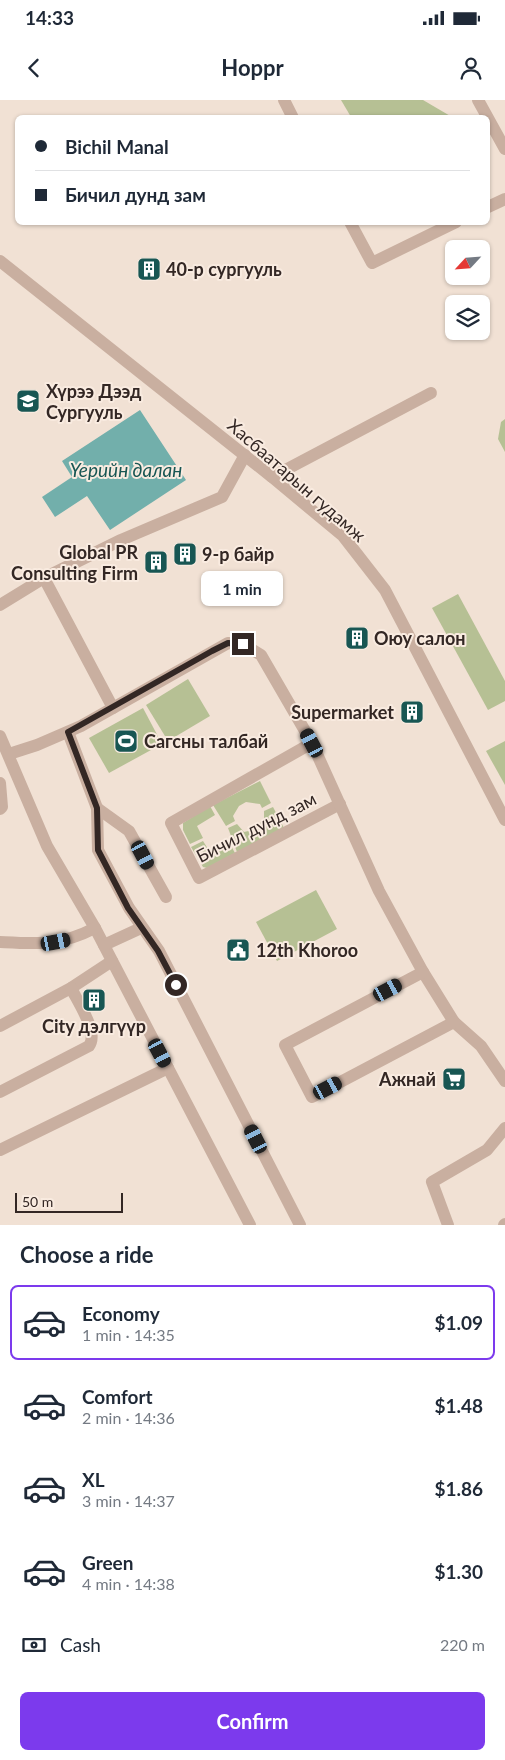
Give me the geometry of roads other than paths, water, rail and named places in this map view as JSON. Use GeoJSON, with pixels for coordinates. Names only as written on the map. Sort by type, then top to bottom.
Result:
{"type":"FeatureCollection","features":[{"type":"Feature","properties":{"kind":"street"},"geometry":{"type":"LineString","coordinates":[[284,100],[292,115]]}},
{"type":"Feature","properties":{"kind":"street"},"geometry":{"type":"LineString","coordinates":[[478,100],[486,115]]}},
{"type":"Feature","properties":{"kind":"street"},"geometry":{"type":"LineString","coordinates":[[490,122],[505,149]]}},
{"type":"Feature","properties":{"kind":"street"},"geometry":{"type":"LineString","coordinates":[[490,206],[505,199]]}},
{"type":"Feature","properties":{"kind":"street"},"geometry":{"type":"LineString","coordinates":[[352,225],[372,262],[450,225]]}},
{"type":"Feature","properties":{"kind":"street","name":"Хасбаатарын гудамж"},"geometry":{"type":"LineString","coordinates":[[0,260],[245,455],[342,536],[385,590],[505,820]]}},
{"type":"Feature","properties":{"kind":"street"},"geometry":{"type":"LineString","coordinates":[[272,477],[431,392]]}},
{"type":"Feature","properties":{"kind":"street"},"geometry":{"type":"LineString","coordinates":[[0,605],[44,578],[122,540],[222,497],[245,455]]}},
{"type":"Feature","properties":{"kind":"street"},"geometry":{"type":"LineString","coordinates":[[44,578],[112,708]]}},
{"type":"Feature","properties":{"kind":"street","name":"Бичил дунд зам"},"geometry":{"type":"LineString","coordinates":[[9,754],[68,732],[228,643],[243,644],[261,655],[312,743],[380,891],[423,972],[454,1022],[480,1046],[505,1081]]}},
{"type":"Feature","properties":{"kind":"street"},"geometry":{"type":"LineString","coordinates":[[68,732],[97,808],[98,850],[128,908],[158,951],[300,1225]]}},
{"type":"Feature","properties":{"kind":"street"},"geometry":{"type":"LineString","coordinates":[[0,736],[9,754],[30,812],[46,846],[95,928],[250,1225]]}},
{"type":"Feature","properties":{"kind":"street","name":"Бичил дунд зам"},"geometry":{"type":"LineString","coordinates":[[312,743],[171,823],[199,878],[340,804]]}},
{"type":"Feature","properties":{"kind":"street"},"geometry":{"type":"LineString","coordinates":[[0,783],[2,807],[0,809]]}},
{"type":"Feature","properties":{"kind":"street"},"geometry":{"type":"LineString","coordinates":[[97,808],[129,831],[166,897]]}},
{"type":"Feature","properties":{"kind":"street"},"geometry":{"type":"LineString","coordinates":[[0,942],[34,944],[56,942],[73,939],[95,928]]}},
{"type":"Feature","properties":{"kind":"street"},"geometry":{"type":"LineString","coordinates":[[104,945],[141,928]]}},
{"type":"Feature","properties":{"kind":"street"},"geometry":{"type":"LineString","coordinates":[[0,1026],[71,988],[112,961]]}},
{"type":"Feature","properties":{"kind":"street"},"geometry":{"type":"LineString","coordinates":[[423,972],[285,1045],[312,1097],[454,1022]]}},
{"type":"Feature","properties":{"kind":"street"},"geometry":{"type":"LineString","coordinates":[[0,1092],[89,1046],[93,1042],[92,1031],[71,988]]}},
{"type":"Feature","properties":{"kind":"street"},"geometry":{"type":"LineString","coordinates":[[0,1150],[168,1068]]}},
{"type":"Feature","properties":{"kind":"street"},"geometry":{"type":"LineString","coordinates":[[448,1225],[432,1182],[487,1150],[505,1128]]}},
{"type":"Feature","properties":{"kind":"water","name":"Үерийн далан"},"geometry":{"type":"Polygon","coordinates":[[[140,410],[186,480],[110,530],[87,496],[55,517],[42,497],[72,477],[62,461],[140,410]]]}},
{"type":"Feature","properties":{"kind":"place","name":"40-р сургууль"},"geometry":{"type":"Point","coordinates":[149,269]}},
{"type":"Feature","properties":{"kind":"place","name":"Хүрээ Дээд Сургууль"},"geometry":{"type":"Point","coordinates":[28,401]}},
{"type":"Feature","properties":{"kind":"place","name":"9-р байр"},"geometry":{"type":"Point","coordinates":[185,554]}},
{"type":"Feature","properties":{"kind":"place","name":"Global PR Consulting Firm"},"geometry":{"type":"Point","coordinates":[156,562]}},
{"type":"Feature","properties":{"kind":"place","name":"Оюу салон"},"geometry":{"type":"Point","coordinates":[357,638]}},
{"type":"Feature","properties":{"kind":"place","name":"Supermarket"},"geometry":{"type":"Point","coordinates":[412,712]}},
{"type":"Feature","properties":{"kind":"place","name":"Сагсны талбай"},"geometry":{"type":"Point","coordinates":[126,741]}},
{"type":"Feature","properties":{"kind":"place","name":"12th Khoroo"},"geometry":{"type":"Point","coordinates":[238,950]}},
{"type":"Feature","properties":{"kind":"place","name":"City дэлгүүр"},"geometry":{"type":"Point","coordinates":[94,1000]}},
{"type":"Feature","properties":{"kind":"place","name":"Ажнай"},"geometry":{"type":"Point","coordinates":[454,1079]}}]}
